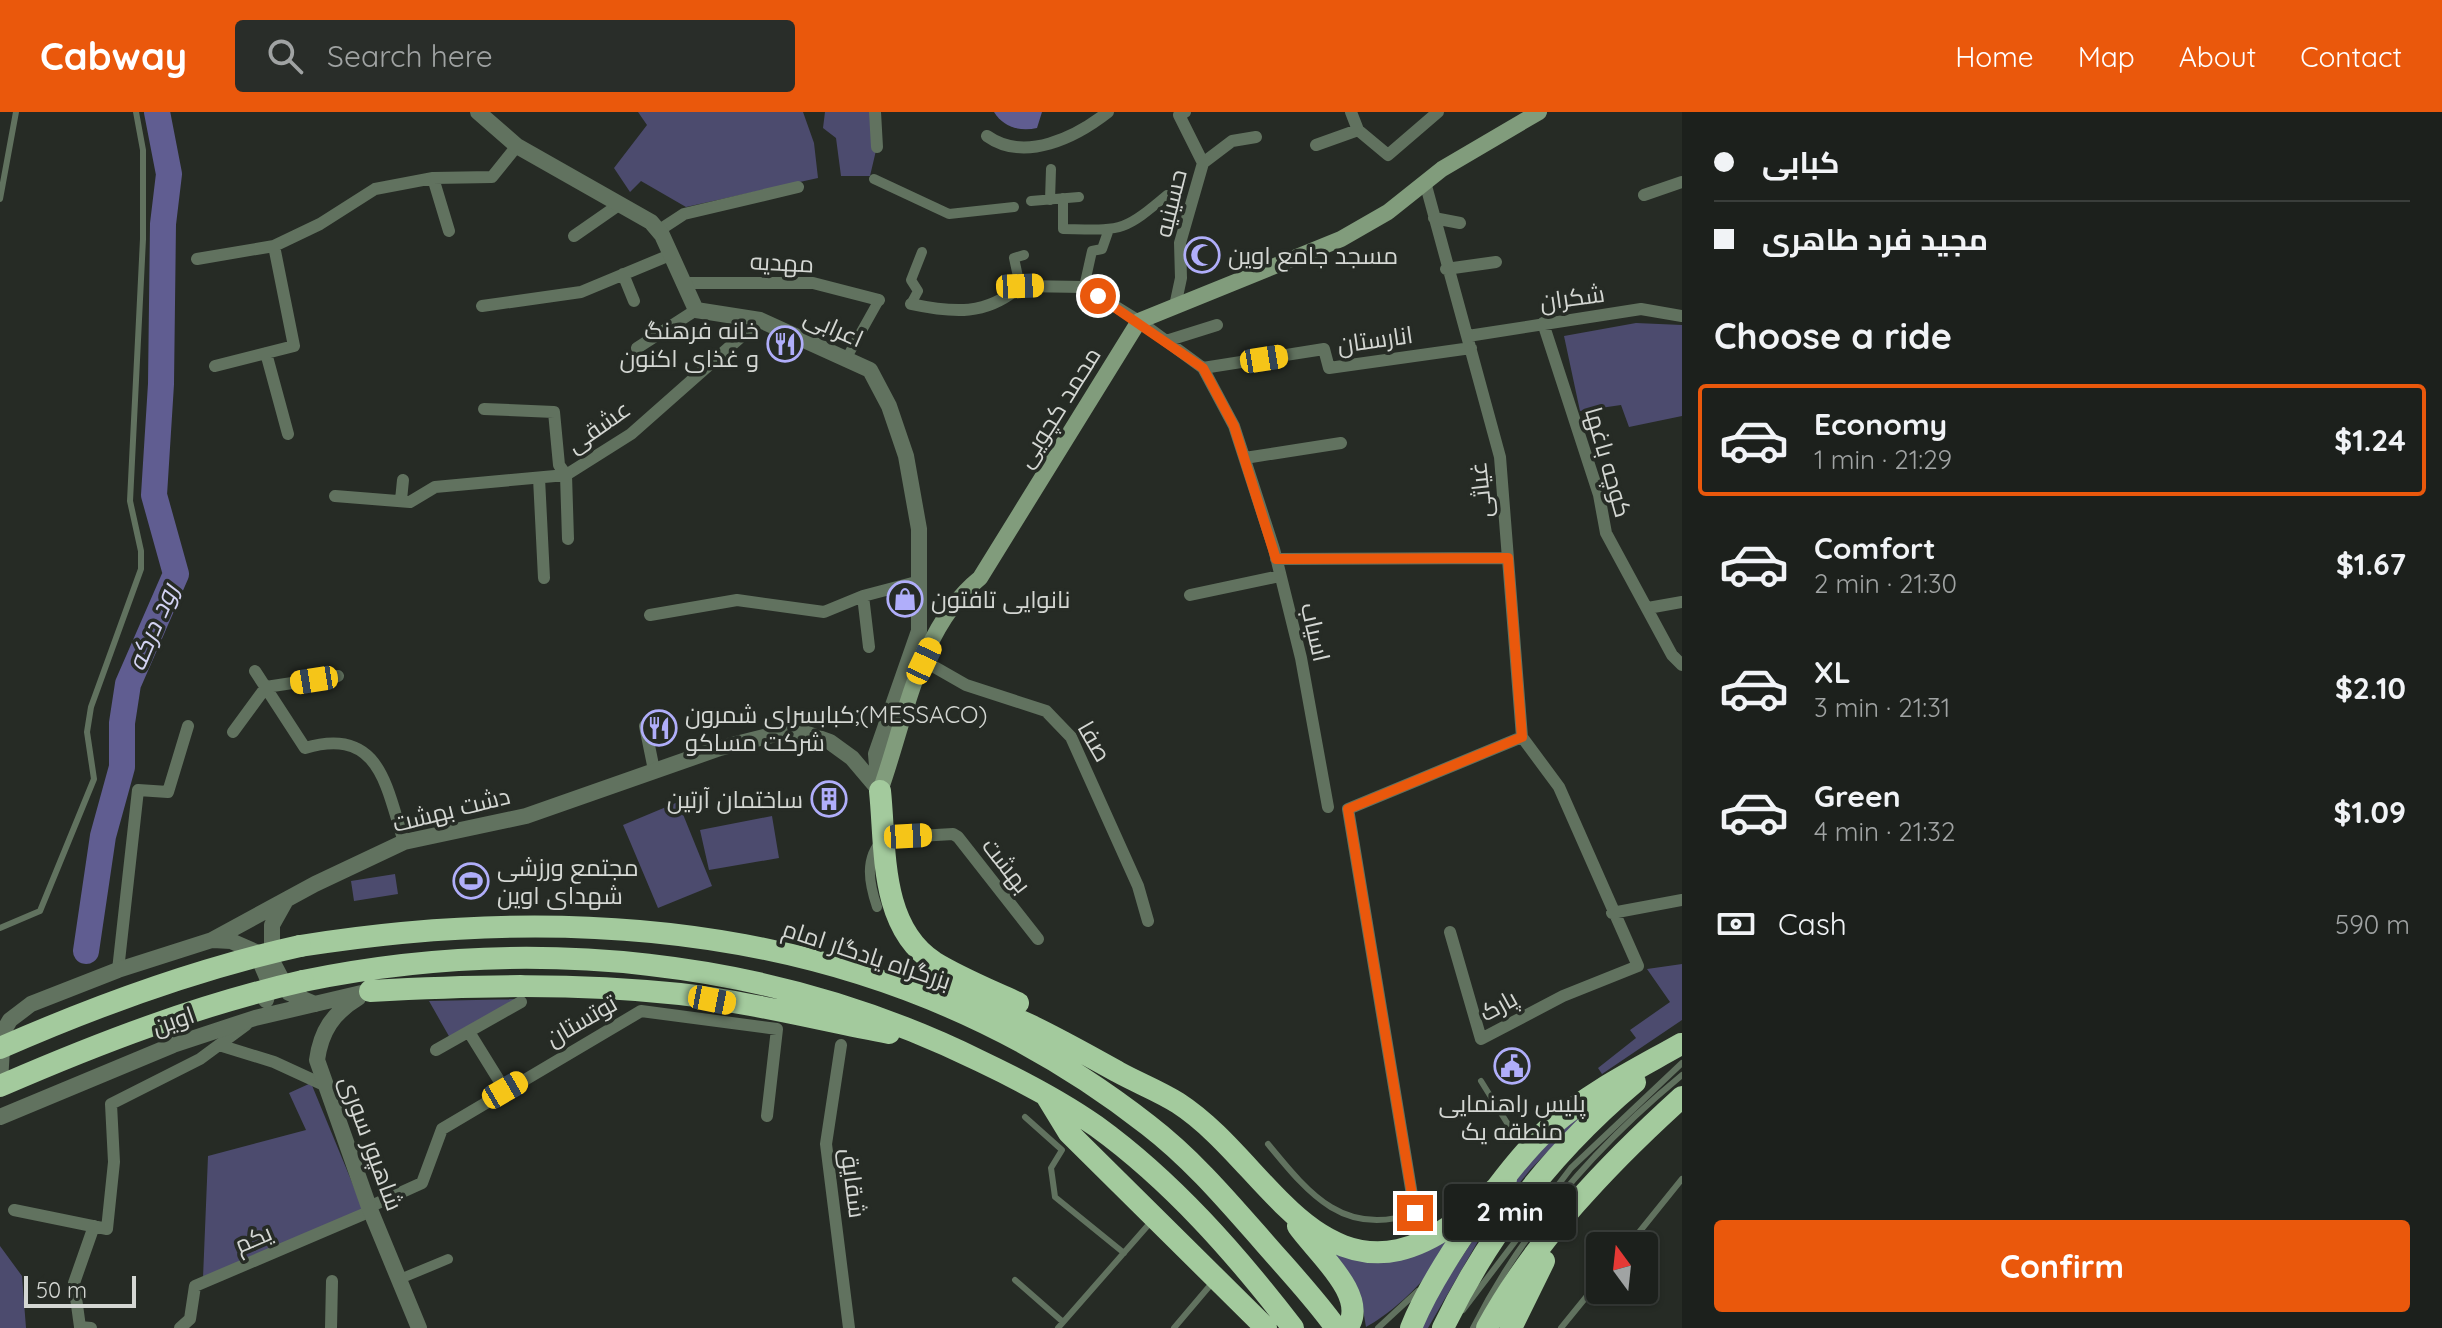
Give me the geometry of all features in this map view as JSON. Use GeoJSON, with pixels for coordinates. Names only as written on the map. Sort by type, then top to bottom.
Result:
{"type":"FeatureCollection","features":[{"type":"Feature","properties":{"kind":"highway"},"geometry":{"type":"LineString","coordinates":[[880,791],[894,906],[904,932],[917,948],[949,970],[1113,1051],[1124,1075]]}},
{"type":"Feature","properties":{"kind":"highway","name":"بزرگراه یادگار امام"},"geometry":{"type":"LineString","coordinates":[[1,1054],[157,985],[224,963],[300,946],[467,926],[572,924],[674,932],[759,946],[813,960],[958,1011],[1037,1049],[1096,1087],[1149,1126],[1206,1176],[1336,1328]]}},
{"type":"Feature","properties":{"kind":"highway"},"geometry":{"type":"LineString","coordinates":[[0,1084],[169,1018],[234,997],[354,971],[469,959],[571,958],[743,978],[811,994],[944,1043],[1045,1093],[1097,1127],[1169,1188],[1253,1274],[1293,1328]]}},
{"type":"Feature","properties":{"kind":"highway"},"geometry":{"type":"LineString","coordinates":[[370,991],[487,985],[587,986],[674,994],[944,1043]]}},
{"type":"Feature","properties":{"kind":"highway"},"geometry":{"type":"LineString","coordinates":[[885,985],[927,987],[972,999],[1020,1019],[1180,1104],[1235,1153],[1284,1206],[1350,1292],[1355,1311],[1347,1328]]}},
{"type":"Feature","properties":{"kind":"highway"},"geometry":{"type":"LineString","coordinates":[[1411,1328],[1450,1256],[1537,1142],[1581,1102],[1682,1044]]}},
{"type":"Feature","properties":{"kind":"highway"},"geometry":{"type":"LineString","coordinates":[[1443,1328],[1474,1267],[1541,1176],[1577,1135],[1682,1044]]}},
{"type":"Feature","properties":{"kind":"highway"},"geometry":{"type":"LineString","coordinates":[[1045,1093],[1069,1133],[1266,1328]]}},
{"type":"Feature","properties":{"kind":"highway"},"geometry":{"type":"LineString","coordinates":[[1487,1328],[1506,1293],[1565,1219],[1631,1143],[1682,1097]]}},
{"type":"Feature","properties":{"kind":"highway"},"geometry":{"type":"LineString","coordinates":[[1284,1206],[1310,1228],[1345,1246],[1392,1252],[1418,1246],[1445,1231],[1506,1179]]}},
{"type":"Feature","properties":{"kind":"highway"},"geometry":{"type":"LineString","coordinates":[[1511,1328],[1565,1219]]}},
{"type":"Feature","properties":{"kind":"main road"},"geometry":{"type":"LineString","coordinates":[[1139,321],[1281,269],[1341,239],[1388,212],[1425,182],[1539,112]]}},
{"type":"Feature","properties":{"kind":"main road","name":"محمد کچویی"},"geometry":{"type":"LineString","coordinates":[[880,791],[924,661],[948,610],[980,578],[1139,321]]}},
{"type":"Feature","properties":{"kind":"street"},"geometry":{"type":"LineString","coordinates":[[478,112],[517,146],[651,222],[658,231],[696,310],[637,348]]}},
{"type":"Feature","properties":{"kind":"street"},"geometry":{"type":"LineString","coordinates":[[875,112],[877,147]]}},
{"type":"Feature","properties":{"kind":"street"},"geometry":{"type":"LineString","coordinates":[[987,136],[1011,147],[1037,146],[1077,133],[1108,112]]}},
{"type":"Feature","properties":{"kind":"street"},"geometry":{"type":"LineString","coordinates":[[1351,112],[1358,130],[1388,155],[1438,112]]}},
{"type":"Feature","properties":{"kind":"street","name":"حسینیه"},"geometry":{"type":"LineString","coordinates":[[1175,306],[1181,278],[1180,243],[1203,163],[1182,114]]}},
{"type":"Feature","properties":{"kind":"street"},"geometry":{"type":"LineString","coordinates":[[1316,145],[1358,130]]}},
{"type":"Feature","properties":{"kind":"street"},"geometry":{"type":"LineString","coordinates":[[1203,163],[1232,141],[1256,137]]}},
{"type":"Feature","properties":{"kind":"street"},"geometry":{"type":"LineString","coordinates":[[197,259],[274,246],[320,224],[375,189],[433,178],[492,177],[517,146]]}},
{"type":"Feature","properties":{"kind":"street"},"geometry":{"type":"LineString","coordinates":[[1050,200],[1051,169]]}},
{"type":"Feature","properties":{"kind":"street"},"geometry":{"type":"LineString","coordinates":[[433,178],[449,231]]}},
{"type":"Feature","properties":{"kind":"street"},"geometry":{"type":"LineString","coordinates":[[874,179],[949,214],[964,215],[1014,207]]}},
{"type":"Feature","properties":{"kind":"street","name":"غیاثی"},"geometry":{"type":"LineString","coordinates":[[1425,182],[1446,269],[1500,457],[1522,737]]}},
{"type":"Feature","properties":{"kind":"street"},"geometry":{"type":"LineString","coordinates":[[1644,195],[1682,182]]}},
{"type":"Feature","properties":{"kind":"street"},"geometry":{"type":"LineString","coordinates":[[658,231],[684,214],[798,187]]}},
{"type":"Feature","properties":{"kind":"street"},"geometry":{"type":"LineString","coordinates":[[1063,198],[1063,229],[1109,229],[1141,219],[1167,195]]}},
{"type":"Feature","properties":{"kind":"street"},"geometry":{"type":"LineString","coordinates":[[1031,201],[1079,197]]}},
{"type":"Feature","properties":{"kind":"street"},"geometry":{"type":"LineString","coordinates":[[574,236],[620,204]]}},
{"type":"Feature","properties":{"kind":"street"},"geometry":{"type":"LineString","coordinates":[[1434,218],[1460,223]]}},
{"type":"Feature","properties":{"kind":"street"},"geometry":{"type":"LineString","coordinates":[[1084,287],[1092,251],[1102,249],[1109,229]]}},
{"type":"Feature","properties":{"kind":"street"},"geometry":{"type":"LineString","coordinates":[[215,366],[294,346],[274,246]]}},
{"type":"Feature","properties":{"kind":"street"},"geometry":{"type":"LineString","coordinates":[[922,252],[911,280],[918,291],[911,304],[944,311],[980,310],[1003,302],[1020,286],[1084,287],[1139,321]]}},
{"type":"Feature","properties":{"kind":"street"},"geometry":{"type":"LineString","coordinates":[[482,306],[581,292],[670,255]]}},
{"type":"Feature","properties":{"kind":"street"},"geometry":{"type":"LineString","coordinates":[[1020,286],[1014,258],[1024,255]]}},
{"type":"Feature","properties":{"kind":"street"},"geometry":{"type":"LineString","coordinates":[[1446,269],[1496,262]]}},
{"type":"Feature","properties":{"kind":"street"},"geometry":{"type":"LineString","coordinates":[[623,274],[634,301]]}},
{"type":"Feature","properties":{"kind":"street","name":"مهدیه"},"geometry":{"type":"LineString","coordinates":[[682,283],[813,283],[879,300]]}},
{"type":"Feature","properties":{"kind":"street"},"geometry":{"type":"LineString","coordinates":[[846,359],[879,300]]}},
{"type":"Feature","properties":{"kind":"street","name":"شکران"},"geometry":{"type":"LineString","coordinates":[[1469,342],[1543,323],[1641,309],[1682,316]]}},
{"type":"Feature","properties":{"kind":"street","name":"اعرابی"},"geometry":{"type":"LineString","coordinates":[[696,310],[760,320],[870,370],[893,419],[906,456],[919,529],[919,631],[876,754],[880,791]]}},
{"type":"Feature","properties":{"kind":"street","name":"عشقی"},"geometry":{"type":"LineString","coordinates":[[335,496],[410,502],[435,487],[566,475],[631,434],[760,320]]}},
{"type":"Feature","properties":{"kind":"street","name":"اسیاب"},"geometry":{"type":"LineString","coordinates":[[1139,321],[1203,368],[1234,426],[1276,559],[1301,658],[1328,807]]}},
{"type":"Feature","properties":{"kind":"street","name":"کوچه باغها"},"geometry":{"type":"LineString","coordinates":[[1543,323],[1599,495],[1606,533],[1672,655],[1682,665]]}},
{"type":"Feature","properties":{"kind":"street"},"geometry":{"type":"LineString","coordinates":[[1166,341],[1217,325]]}},
{"type":"Feature","properties":{"kind":"street","name":"انارستان"},"geometry":{"type":"LineString","coordinates":[[1203,368],[1324,349],[1329,368],[1469,342]]}},
{"type":"Feature","properties":{"kind":"street"},"geometry":{"type":"LineString","coordinates":[[266,353],[288,434]]}},
{"type":"Feature","properties":{"kind":"street"},"geometry":{"type":"LineString","coordinates":[[484,409],[554,412],[559,465],[566,475],[568,539]]}},
{"type":"Feature","properties":{"kind":"street"},"geometry":{"type":"LineString","coordinates":[[1245,458],[1341,443]]}},
{"type":"Feature","properties":{"kind":"street"},"geometry":{"type":"LineString","coordinates":[[539,478],[544,578]]}},
{"type":"Feature","properties":{"kind":"street"},"geometry":{"type":"LineString","coordinates":[[401,500],[403,480]]}},
{"type":"Feature","properties":{"kind":"street"},"geometry":{"type":"LineString","coordinates":[[1276,559],[1508,558]]}},
{"type":"Feature","properties":{"kind":"street"},"geometry":{"type":"LineString","coordinates":[[1190,595],[1280,576]]}},
{"type":"Feature","properties":{"kind":"street"},"geometry":{"type":"LineString","coordinates":[[650,615],[737,600],[824,612],[863,596],[920,581]]}},
{"type":"Feature","properties":{"kind":"street"},"geometry":{"type":"LineString","coordinates":[[863,596],[869,647]]}},
{"type":"Feature","properties":{"kind":"street"},"geometry":{"type":"LineString","coordinates":[[1648,608],[1682,602]]}},
{"type":"Feature","properties":{"kind":"street","name":"صفا"},"geometry":{"type":"LineString","coordinates":[[924,661],[966,685],[1046,711],[1071,737],[1138,886],[1148,921]]}},
{"type":"Feature","properties":{"kind":"street"},"geometry":{"type":"LineString","coordinates":[[255,671],[305,748],[329,741],[364,750],[381,770],[404,842]]}},
{"type":"Feature","properties":{"kind":"street"},"geometry":{"type":"LineString","coordinates":[[233,732],[266,687],[338,676]]}},
{"type":"Feature","properties":{"kind":"street"},"geometry":{"type":"LineString","coordinates":[[118,970],[138,790],[168,792],[188,726]]}},
{"type":"Feature","properties":{"kind":"street"},"geometry":{"type":"LineString","coordinates":[[645,726],[654,770]]}},
{"type":"Feature","properties":{"kind":"street","name":"دشت بهشت"},"geometry":{"type":"LineString","coordinates":[[31,1004],[118,970],[212,940],[287,899],[404,842],[526,816],[654,770],[762,737],[805,733],[830,742],[852,758],[880,791]]}},
{"type":"Feature","properties":{"kind":"street"},"geometry":{"type":"LineString","coordinates":[[1415,1213],[1348,809],[1522,737],[1559,787],[1612,913],[1682,900]]}},
{"type":"Feature","properties":{"kind":"street","name":"بهشت"},"geometry":{"type":"LineString","coordinates":[[885,838],[953,834],[958,837],[1038,939]]}},
{"type":"Feature","properties":{"kind":"street"},"geometry":{"type":"LineString","coordinates":[[877,907],[870,886],[870,865],[873,849],[885,838]]}},
{"type":"Feature","properties":{"kind":"street"},"geometry":{"type":"LineString","coordinates":[[287,899],[272,925],[272,961],[289,993],[315,1004]]}},
{"type":"Feature","properties":{"kind":"street","name":"پارک"},"geometry":{"type":"LineString","coordinates":[[1450,932],[1481,1039],[1552,1001],[1638,966],[1612,913]]}},
{"type":"Feature","properties":{"kind":"street"},"geometry":{"type":"LineString","coordinates":[[91,1328],[80,1327],[74,1283],[100,1228],[114,1162],[111,1104],[200,1059],[255,1018],[268,996],[269,982],[262,960],[247,946],[212,940]]}},
{"type":"Feature","properties":{"kind":"street","name":"اوین"},"geometry":{"type":"LineString","coordinates":[[0,1117],[67,1086],[173,1045],[255,1018],[370,991]]}},
{"type":"Feature","properties":{"kind":"street","name":"شاهپور سوری"},"geometry":{"type":"LineString","coordinates":[[370,991],[338,1013],[319,1041],[317,1060],[370,1209],[419,1328]]}},
{"type":"Feature","properties":{"kind":"street"},"geometry":{"type":"LineString","coordinates":[[436,1050],[521,1002]]}},
{"type":"Feature","properties":{"kind":"street"},"geometry":{"type":"LineString","coordinates":[[0,1084],[3,1032],[10,1020],[31,1004]]}},
{"type":"Feature","properties":{"kind":"street","name":"توتستان"},"geometry":{"type":"LineString","coordinates":[[370,1209],[422,1183],[442,1129],[641,1011],[777,1029],[767,1116]]}},
{"type":"Feature","properties":{"kind":"street"},"geometry":{"type":"LineString","coordinates":[[469,1032],[505,1090]]}},
{"type":"Feature","properties":{"kind":"street"},"geometry":{"type":"LineString","coordinates":[[219,1045],[274,1062],[324,1085]]}},
{"type":"Feature","properties":{"kind":"street","name":"شقایق"},"geometry":{"type":"LineString","coordinates":[[841,1045],[826,1144],[849,1328]]}},
{"type":"Feature","properties":{"kind":"street"},"geometry":{"type":"LineString","coordinates":[[1,1054],[13,1077],[25,1085],[67,1086]]}},
{"type":"Feature","properties":{"kind":"street","name":"یکم"},"geometry":{"type":"LineString","coordinates":[[180,1328],[190,1319],[195,1286],[370,1209]]}},
{"type":"Feature","properties":{"kind":"street"},"geometry":{"type":"LineString","coordinates":[[14,1210],[100,1228]]}},
{"type":"Feature","properties":{"kind":"street"},"geometry":{"type":"LineString","coordinates":[[400,1279],[448,1259]]}},
{"type":"Feature","properties":{"kind":"street"},"geometry":{"type":"LineString","coordinates":[[331,1328],[332,1281]]}},
{"type":"Feature","properties":{"kind":"lane"},"geometry":{"type":"LineString","coordinates":[[0,199],[16,112]]}},
{"type":"Feature","properties":{"kind":"lane"},"geometry":{"type":"LineString","coordinates":[[0,928],[40,911],[63,861],[94,779],[87,732],[91,707],[141,569],[141,551],[130,501],[143,239],[143,150],[136,112]]}},
{"type":"Feature","properties":{"kind":"lane"},"geometry":{"type":"LineString","coordinates":[[0,1018],[31,1004]]}},
{"type":"Feature","properties":{"kind":"lane"},"geometry":{"type":"LineString","coordinates":[[1443,1328],[1469,1304],[1521,1229],[1571,1168],[1682,1063]]}},
{"type":"Feature","properties":{"kind":"lane"},"geometry":{"type":"LineString","coordinates":[[1473,1328],[1512,1259],[1579,1172],[1682,1075]]}},
{"type":"Feature","properties":{"kind":"lane"},"geometry":{"type":"LineString","coordinates":[[1481,1081],[1509,1126],[1537,1142]]}},
{"type":"Feature","properties":{"kind":"lane"},"geometry":{"type":"LineString","coordinates":[[1025,1117],[1062,1150],[1051,1168],[1055,1197],[1124,1253]]}},
{"type":"Feature","properties":{"kind":"lane"},"geometry":{"type":"LineString","coordinates":[[1268,1144],[1323,1204],[1352,1219],[1381,1222],[1415,1213]]}},
{"type":"Feature","properties":{"kind":"lane"},"geometry":{"type":"LineString","coordinates":[[1639,1232],[1682,1179]]}},
{"type":"Feature","properties":{"kind":"lane"},"geometry":{"type":"LineString","coordinates":[[1015,1280],[1060,1325],[1156,1216]]}},
{"type":"Feature","properties":{"kind":"lane"},"geometry":{"type":"LineString","coordinates":[[1378,1328],[1411,1300],[1450,1256]]}},
{"type":"Feature","properties":{"kind":"lane"},"geometry":{"type":"LineString","coordinates":[[1174,1328],[1217,1277]]}},
{"type":"Feature","properties":{"kind":"lane"},"geometry":{"type":"LineString","coordinates":[[1561,1328],[1586,1297]]}},
{"type":"Feature","properties":{"kind":"shaded area"},"geometry":{"type":"Polygon","coordinates":[[[638,112],[803,112],[814,143],[818,178],[686,207],[641,181],[630,192],[614,168],[647,125],[638,112]]]}},
{"type":"Feature","properties":{"kind":"shaded area"},"geometry":{"type":"Polygon","coordinates":[[[825,112],[874,112],[878,142],[870,176],[841,176],[836,138],[823,128],[825,112]]]}},
{"type":"Feature","properties":{"kind":"shaded area"},"geometry":{"type":"Polygon","coordinates":[[[994,112],[1042,112],[1037,128],[1024,129],[1007,125],[994,112]]]}},
{"type":"Feature","properties":{"kind":"shaded area"},"geometry":{"type":"Polygon","coordinates":[[[1636,323],[1682,325],[1682,416],[1629,427],[1621,405],[1580,411],[1564,336],[1636,323]]]}},
{"type":"Feature","properties":{"kind":"shaded area"},"geometry":{"type":"Polygon","coordinates":[[[678,802],[712,886],[658,908],[623,825],[678,802]]]}},
{"type":"Feature","properties":{"kind":"shaded area"},"geometry":{"type":"Polygon","coordinates":[[[772,816],[779,858],[709,870],[700,830],[772,816]]]}},
{"type":"Feature","properties":{"kind":"shaded area"},"geometry":{"type":"Polygon","coordinates":[[[395,874],[398,894],[354,901],[351,881],[395,874]]]}},
{"type":"Feature","properties":{"kind":"shaded area"},"geometry":{"type":"Polygon","coordinates":[[[1682,964],[1682,1020],[1602,1074],[1598,1068],[1636,1038],[1630,1030],[1670,1002],[1647,969],[1682,964]]]}},
{"type":"Feature","properties":{"kind":"shaded area"},"geometry":{"type":"Polygon","coordinates":[[[518,999],[450,1038],[429,1001],[518,999]]]}},
{"type":"Feature","properties":{"kind":"shaded area"},"geometry":{"type":"Polygon","coordinates":[[[311,1083],[363,1209],[203,1278],[208,1156],[306,1130],[289,1093],[311,1083]]]}},
{"type":"Feature","properties":{"kind":"shaded area"},"geometry":{"type":"Polygon","coordinates":[[[1597,1100],[1530,1170],[1492,1217],[1428,1328],[1418,1328],[1426,1311],[1523,1165],[1597,1100]]]}},
{"type":"Feature","properties":{"kind":"shaded area"},"geometry":{"type":"Polygon","coordinates":[[[1452,1237],[1438,1262],[1416,1288],[1366,1327],[1362,1304],[1321,1247],[1357,1257],[1388,1260],[1418,1254],[1452,1237]]]}},
{"type":"Feature","properties":{"kind":"shaded area"},"geometry":{"type":"Polygon","coordinates":[[[0,1246],[22,1276],[26,1328],[0,1328],[0,1246]]]}},
{"type":"Feature","properties":{"kind":"waterway","name":"رود درکه"},"geometry":{"type":"LineString","coordinates":[[86,951],[103,836],[122,767],[122,723],[128,684],[176,574],[154,495],[161,384],[163,224],[169,174],[157,112]]}},
{"type":"Feature","properties":{"kind":"place","name":"مسجد جامع اوین"},"geometry":{"type":"Point","coordinates":[1202,255]}},
{"type":"Feature","properties":{"kind":"place","name":"خانه فرهنگ و غذای اکنون"},"geometry":{"type":"Point","coordinates":[785,344]}},
{"type":"Feature","properties":{"kind":"place","name":"نانوایی تافتون"},"geometry":{"type":"Point","coordinates":[905,599]}},
{"type":"Feature","properties":{"kind":"place","name":"کبابسرای شمرون;(MESSACO) شرکت مساکو"},"geometry":{"type":"Point","coordinates":[659,728]}},
{"type":"Feature","properties":{"kind":"place","name":"ساختمان آرتین"},"geometry":{"type":"Point","coordinates":[829,799]}},
{"type":"Feature","properties":{"kind":"place","name":"مجتمع ورزشی شهدای اوین"},"geometry":{"type":"Point","coordinates":[471,881]}},
{"type":"Feature","properties":{"kind":"place","name":"پلیس راهنمایی منطقه یک"},"geometry":{"type":"Point","coordinates":[1512,1066]}},
{"type":"Feature","properties":{"kind":"route"},"geometry":{"type":"LineString","coordinates":[[1098,296],[1139,321],[1203,368],[1234,426],[1276,559],[1508,558],[1522,737],[1348,809],[1415,1213]]}}]}
